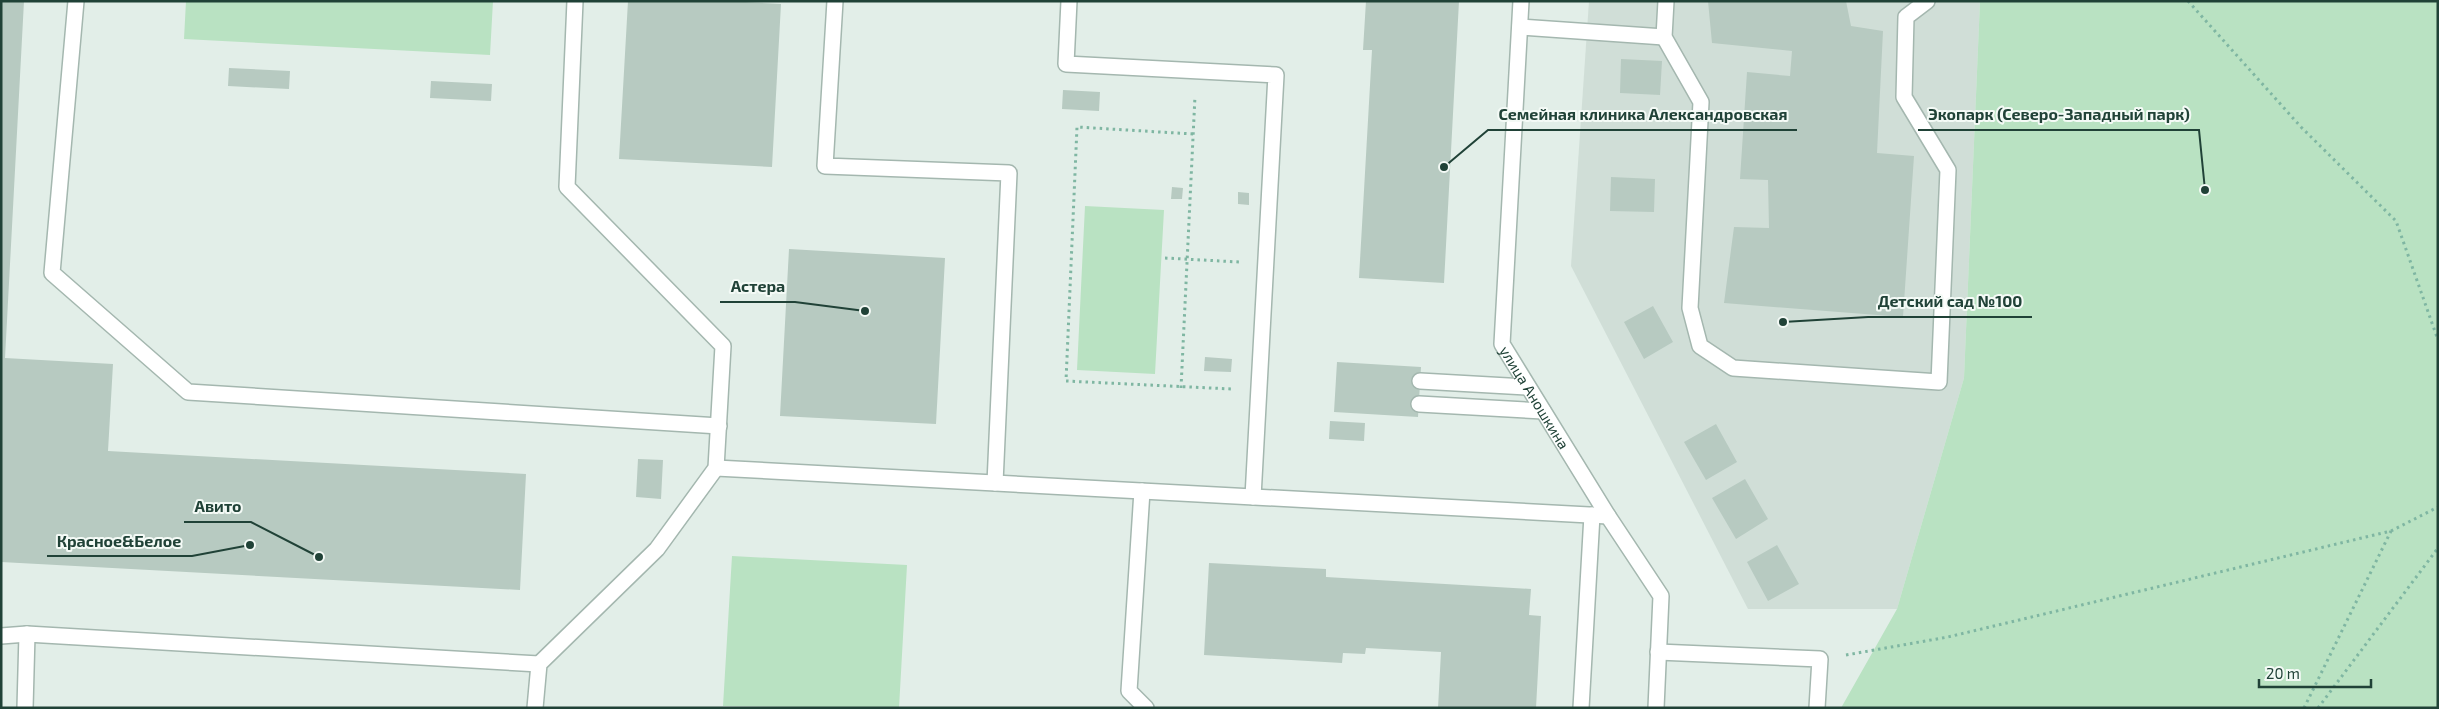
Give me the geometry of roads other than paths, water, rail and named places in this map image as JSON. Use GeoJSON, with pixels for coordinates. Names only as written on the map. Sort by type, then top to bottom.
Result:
{"type":"FeatureCollection","features":[{"type":"Feature","properties":{"kind":"street"},"geometry":{"type":"LineString","coordinates":[[76,1],[52,273],[188,392],[719,426]]}},
{"type":"Feature","properties":{"kind":"street"},"geometry":{"type":"LineString","coordinates":[[536,708],[539,664],[657,549],[716,468],[719,426],[723,346],[567,186],[575,1]]}},
{"type":"Feature","properties":{"kind":"street"},"geometry":{"type":"LineString","coordinates":[[835,1],[825,166],[1009,173],[995,482]]}},
{"type":"Feature","properties":{"kind":"street"},"geometry":{"type":"LineString","coordinates":[[1069,1],[1066,64],[1276,75],[1253,497]]}},
{"type":"Feature","properties":{"kind":"street","name":"улица Аношкина"},"geometry":{"type":"LineString","coordinates":[[1521,1],[1502,344],[1608,516],[1661,596],[1656,708]]}},
{"type":"Feature","properties":{"kind":"street"},"geometry":{"type":"LineString","coordinates":[[1666,1],[1664,37],[1701,102],[1690,308],[1700,346],[1734,368],[1939,382],[1948,170],[1904,97],[1906,17],[1927,1]]}},
{"type":"Feature","properties":{"kind":"street"},"geometry":{"type":"LineString","coordinates":[[1520,26],[1664,37]]}},
{"type":"Feature","properties":{"kind":"street"},"geometry":{"type":"LineString","coordinates":[[1420,381],[1528,387]]}},
{"type":"Feature","properties":{"kind":"street"},"geometry":{"type":"LineString","coordinates":[[1418,404],[1543,411]]}},
{"type":"Feature","properties":{"kind":"street"},"geometry":{"type":"LineString","coordinates":[[716,468],[1608,516]]}},
{"type":"Feature","properties":{"kind":"street"},"geometry":{"type":"LineString","coordinates":[[1142,491],[1129,691],[1146,708]]}},
{"type":"Feature","properties":{"kind":"street"},"geometry":{"type":"LineString","coordinates":[[1581,708],[1592,515]]}},
{"type":"Feature","properties":{"kind":"street"},"geometry":{"type":"LineString","coordinates":[[1,636],[27,634],[539,664]]}},
{"type":"Feature","properties":{"kind":"street"},"geometry":{"type":"LineString","coordinates":[[25,708],[27,634]]}},
{"type":"Feature","properties":{"kind":"street"},"geometry":{"type":"LineString","coordinates":[[1658,652],[1820,660],[1817,708]]}},
{"type":"Feature","properties":{"kind":"place","name":"Семейная клиника Александровская"},"geometry":{"type":"Point","coordinates":[1444,167]}},
{"type":"Feature","properties":{"kind":"place","name":"Экопарк (Северо-Западный парк)"},"geometry":{"type":"Point","coordinates":[2205,190]}},
{"type":"Feature","properties":{"kind":"place","name":"Астера"},"geometry":{"type":"Point","coordinates":[865,311]}},
{"type":"Feature","properties":{"kind":"place","name":"Детский сад №100"},"geometry":{"type":"Point","coordinates":[1783,322]}},
{"type":"Feature","properties":{"kind":"place","name":"Красное&Белое"},"geometry":{"type":"Point","coordinates":[250,545]}},
{"type":"Feature","properties":{"kind":"place","name":"Авито"},"geometry":{"type":"Point","coordinates":[319,557]}}]}
